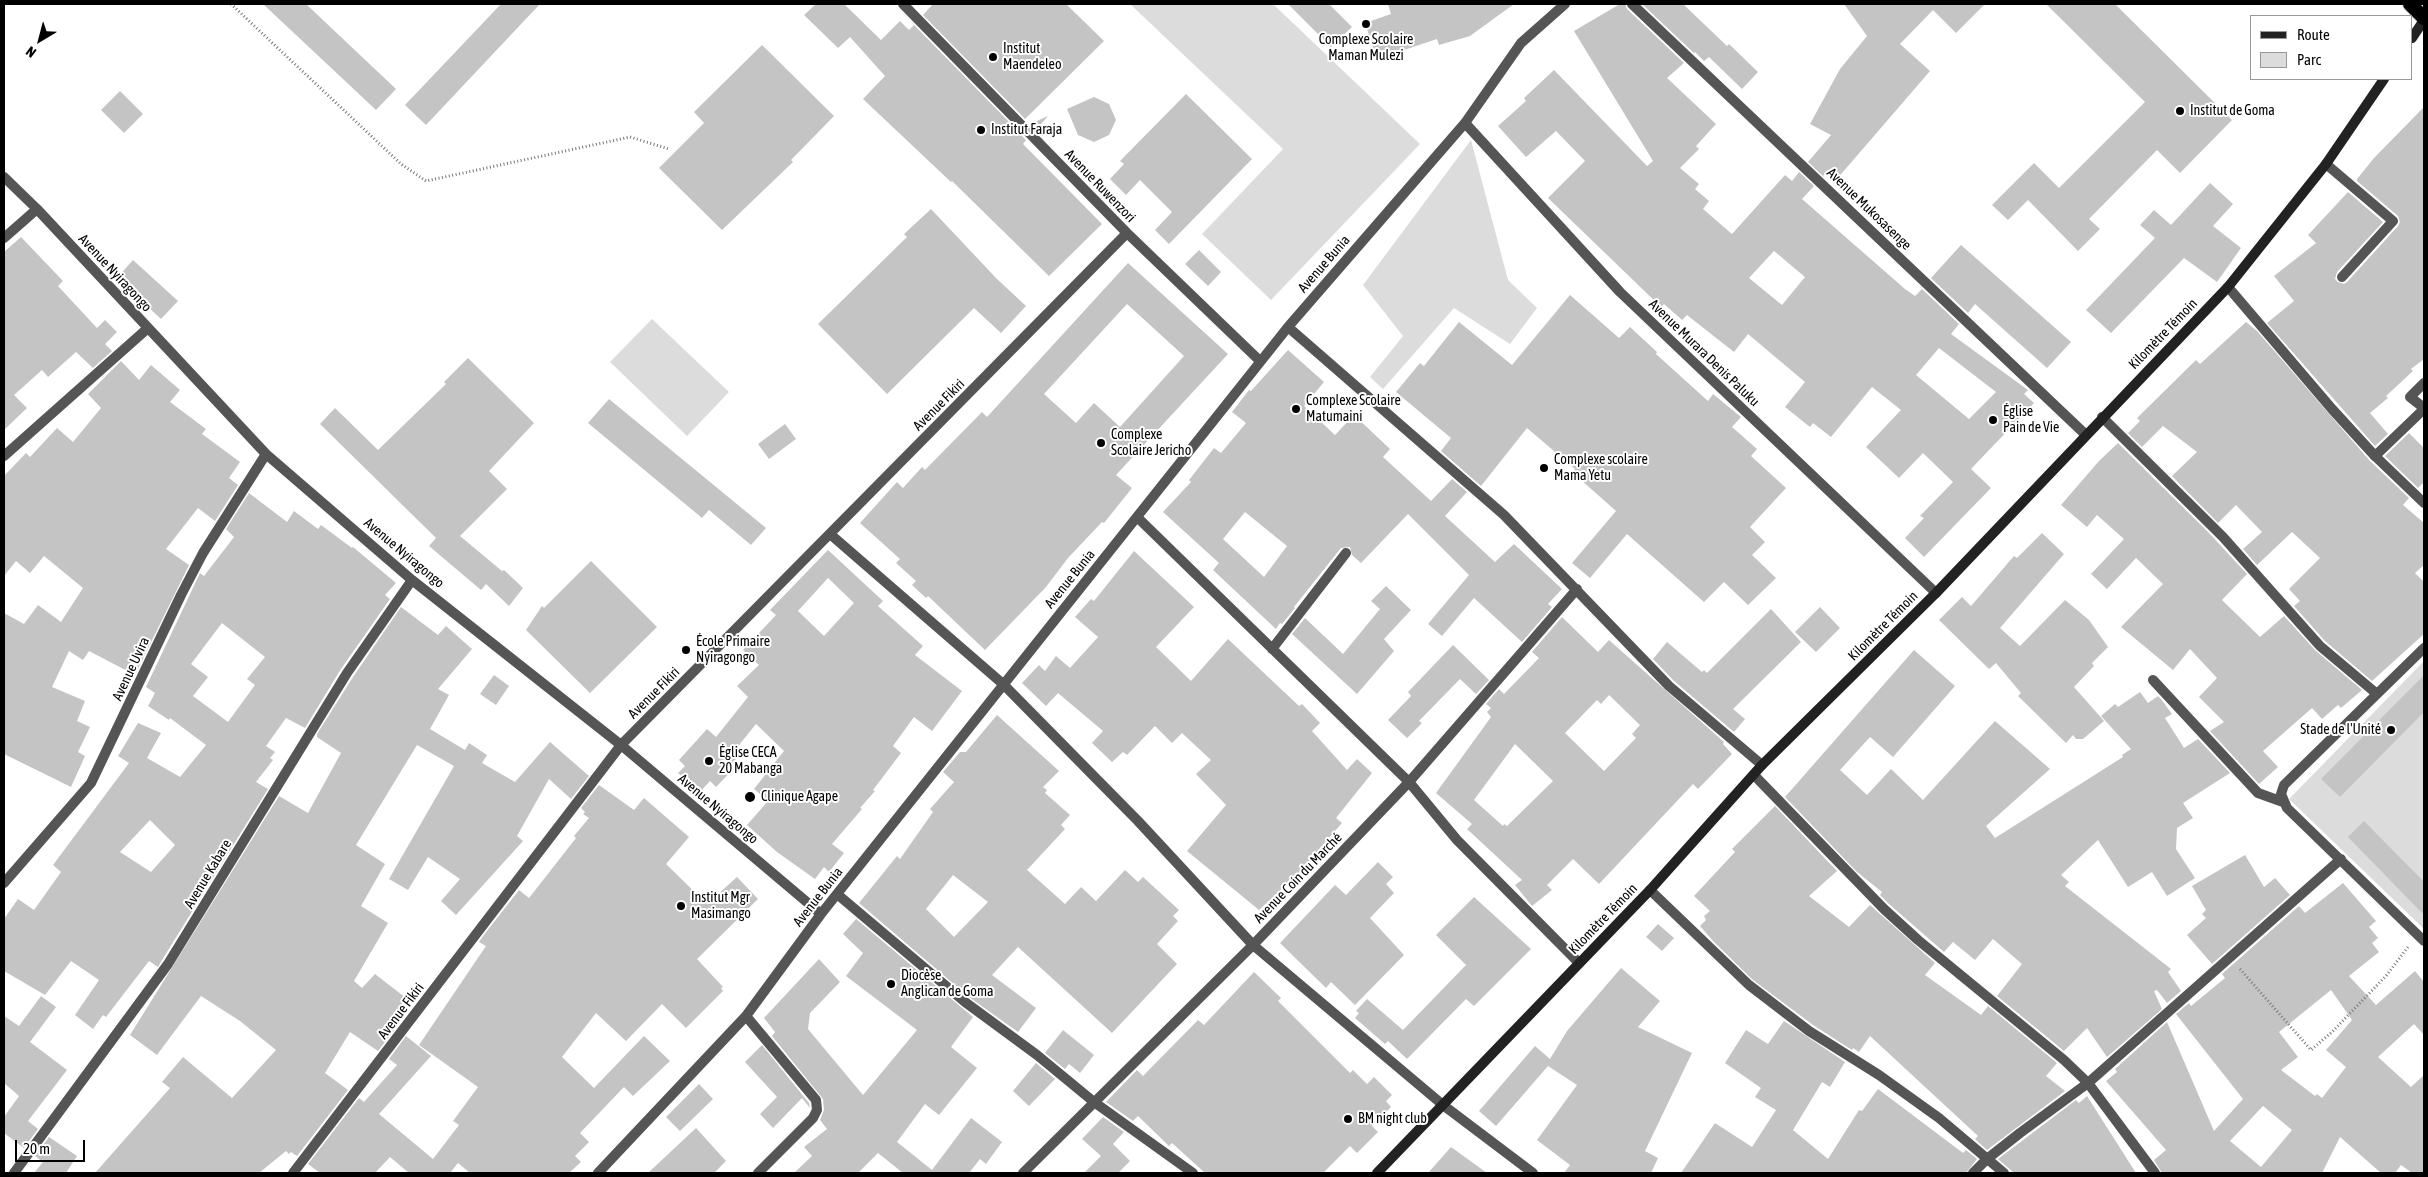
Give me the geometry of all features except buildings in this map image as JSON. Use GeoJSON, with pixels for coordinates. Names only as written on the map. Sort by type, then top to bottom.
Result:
{"type":"FeatureCollection","features":[{"type":"Feature","properties":{"kind":"highway"},"geometry":{"type":"LineString","coordinates":[[2410,4],[2424,19]]}},
{"type":"Feature","properties":{"kind":"main road"},"geometry":{"type":"LineString","coordinates":[[2413,36],[2424,19]]}},
{"type":"Feature","properties":{"kind":"main road","name":"Kilomètre Témoin"},"geometry":{"type":"LineString","coordinates":[[1378,1173],[1650,890],[1762,765],[1936,593],[2228,287],[2326,164],[2383,80]]}},
{"type":"Feature","properties":{"kind":"street","name":"Avenue Ruwenzori"},"geometry":{"type":"LineString","coordinates":[[903,4],[1127,233],[1260,361]]}},
{"type":"Feature","properties":{"kind":"street","name":"Avenue Bunia"},"geometry":{"type":"LineString","coordinates":[[598,1173],[746,1016],[821,914],[1260,361],[1465,122],[1521,43],[1565,4]]}},
{"type":"Feature","properties":{"kind":"street","name":"Avenue Mukosasenge"},"geometry":{"type":"LineString","coordinates":[[1632,4],[2086,435]]}},
{"type":"Feature","properties":{"kind":"street","name":"Avenue Murara Denis Paluku"},"geometry":{"type":"LineString","coordinates":[[1465,122],[1620,292],[1936,593]]}},
{"type":"Feature","properties":{"kind":"street"},"geometry":{"type":"LineString","coordinates":[[2326,164],[2393,221],[2342,277]]}},
{"type":"Feature","properties":{"kind":"street","name":"Avenue Nyiragongo"},"geometry":{"type":"LineString","coordinates":[[4,177],[37,209],[266,454],[412,580],[621,745],[821,914]]}},
{"type":"Feature","properties":{"kind":"street"},"geometry":{"type":"LineString","coordinates":[[4,238],[37,209]]}},
{"type":"Feature","properties":{"kind":"street","name":"Avenue Fikiri"},"geometry":{"type":"LineString","coordinates":[[293,1173],[621,745],[1127,233]]}},
{"type":"Feature","properties":{"kind":"street"},"geometry":{"type":"LineString","coordinates":[[2228,287],[2332,409],[2375,456],[2424,503]]}},
{"type":"Feature","properties":{"kind":"street"},"geometry":{"type":"LineString","coordinates":[[1288,327],[1504,515],[1670,686],[1762,765]]}},
{"type":"Feature","properties":{"kind":"street"},"geometry":{"type":"LineString","coordinates":[[4,456],[148,328]]}},
{"type":"Feature","properties":{"kind":"street"},"geometry":{"type":"LineString","coordinates":[[2375,456],[2424,408],[2410,398],[2424,383]]}},
{"type":"Feature","properties":{"kind":"street"},"geometry":{"type":"LineString","coordinates":[[2102,417],[2223,537],[2320,646],[2377,694]]}},
{"type":"Feature","properties":{"kind":"street","name":"Avenue Uvira"},"geometry":{"type":"LineString","coordinates":[[4,883],[91,784],[192,575],[266,454]]}},
{"type":"Feature","properties":{"kind":"street"},"geometry":{"type":"LineString","coordinates":[[1137,517],[1409,782],[1457,840],[1579,963]]}},
{"type":"Feature","properties":{"kind":"street"},"geometry":{"type":"LineString","coordinates":[[830,534],[1003,684],[1138,822],[1253,944],[1443,1105],[1533,1173]]}},
{"type":"Feature","properties":{"kind":"street"},"geometry":{"type":"LineString","coordinates":[[1272,649],[1346,553]]}},
{"type":"Feature","properties":{"kind":"street","name":"Avenue Kabare"},"geometry":{"type":"LineString","coordinates":[[14,1173],[168,964],[346,673],[412,580]]}},
{"type":"Feature","properties":{"kind":"street","name":"Avenue Coin du Marché"},"geometry":{"type":"LineString","coordinates":[[1023,1173],[1253,944],[1409,782],[1577,589]]}},
{"type":"Feature","properties":{"kind":"street"},"geometry":{"type":"LineString","coordinates":[[2421,938],[2287,808],[2281,794],[2284,785],[2424,648]]}},
{"type":"Feature","properties":{"kind":"street"},"geometry":{"type":"LineString","coordinates":[[2153,680],[2258,793],[2283,802]]}},
{"type":"Feature","properties":{"kind":"street"},"geometry":{"type":"LineString","coordinates":[[1754,774],[1884,909],[1918,940],[2064,1060],[2088,1083],[2155,1173]]}},
{"type":"Feature","properties":{"kind":"street"},"geometry":{"type":"LineString","coordinates":[[1973,1173],[1987,1159],[2088,1083],[2341,859]]}},
{"type":"Feature","properties":{"kind":"street"},"geometry":{"type":"LineString","coordinates":[[1650,890],[1749,985],[1809,1031],[1879,1075],[1939,1118],[2004,1173]]}},
{"type":"Feature","properties":{"kind":"street"},"geometry":{"type":"LineString","coordinates":[[837,894],[965,1002],[1036,1055],[1094,1102],[1193,1173]]}},
{"type":"Feature","properties":{"kind":"street"},"geometry":{"type":"LineString","coordinates":[[746,1016],[816,1100],[817,1110],[813,1118],[758,1173]]}},
{"type":"Feature","properties":{"kind":"path"},"geometry":{"type":"LineString","coordinates":[[231,4],[401,164],[426,181],[630,137],[670,150]]}},
{"type":"Feature","properties":{"kind":"path"},"geometry":{"type":"LineString","coordinates":[[2230,958],[2311,1050],[2332,1032],[2421,938]]}},
{"type":"Feature","properties":{"kind":"green space"},"geometry":{"type":"Polygon","coordinates":[[[1130,4],[1273,4],[1420,144],[1271,300],[1202,234],[1283,149],[1130,4]]]}},
{"type":"Feature","properties":{"kind":"green space"},"geometry":{"type":"Polygon","coordinates":[[[1471,140],[1508,280],[1537,308],[1510,344],[1454,308],[1383,389],[1370,377],[1403,336],[1363,285],[1471,140]]]}},
{"type":"Feature","properties":{"kind":"green space"},"geometry":{"type":"Polygon","coordinates":[[[652,319],[729,392],[687,436],[610,362],[652,319]]]}},
{"type":"Feature","properties":{"kind":"green space","name":"Stade de l'Unité"},"geometry":{"type":"Polygon","coordinates":[[[2424,661],[2424,929],[2289,799],[2424,661]]]}},
{"type":"Feature","properties":{"kind":"place","name":"Complexe Scolaire Maman Mulezi"},"geometry":{"type":"Point","coordinates":[1366,24]}},
{"type":"Feature","properties":{"kind":"place","name":"Institut Maendeleo"},"geometry":{"type":"Point","coordinates":[993,57]}},
{"type":"Feature","properties":{"kind":"place","name":"Institut de Goma"},"geometry":{"type":"Point","coordinates":[2180,111]}},
{"type":"Feature","properties":{"kind":"place","name":"Institut Faraja"},"geometry":{"type":"Point","coordinates":[981,130]}},
{"type":"Feature","properties":{"kind":"place","name":"Complexe Scolaire Matumaini"},"geometry":{"type":"Point","coordinates":[1296,409]}},
{"type":"Feature","properties":{"kind":"place","name":"Église Pain de Vie"},"geometry":{"type":"Point","coordinates":[1993,420]}},
{"type":"Feature","properties":{"kind":"place","name":"Complexe Scolaire Jericho"},"geometry":{"type":"Point","coordinates":[1101,443]}},
{"type":"Feature","properties":{"kind":"place","name":"Complexe scolaire Mama Yetu"},"geometry":{"type":"Point","coordinates":[1544,468]}},
{"type":"Feature","properties":{"kind":"place","name":"École Primaire Nyiragongo"},"geometry":{"type":"Point","coordinates":[686,650]}},
{"type":"Feature","properties":{"kind":"place","name":"Stade de l'Unité"},"geometry":{"type":"Point","coordinates":[2391,730]}},
{"type":"Feature","properties":{"kind":"place","name":"Église CECA 20 Mabanga"},"geometry":{"type":"Point","coordinates":[709,761]}},
{"type":"Feature","properties":{"kind":"place","name":"Clinique Agape"},"geometry":{"type":"Point","coordinates":[750,797]}},
{"type":"Feature","properties":{"kind":"place","name":"Institut Mgr Masimango"},"geometry":{"type":"Point","coordinates":[681,906]}},
{"type":"Feature","properties":{"kind":"place","name":"Diocèse Anglican de Goma"},"geometry":{"type":"Point","coordinates":[891,984]}},
{"type":"Feature","properties":{"kind":"place","name":"BM night club"},"geometry":{"type":"Point","coordinates":[1348,1119]}}]}
